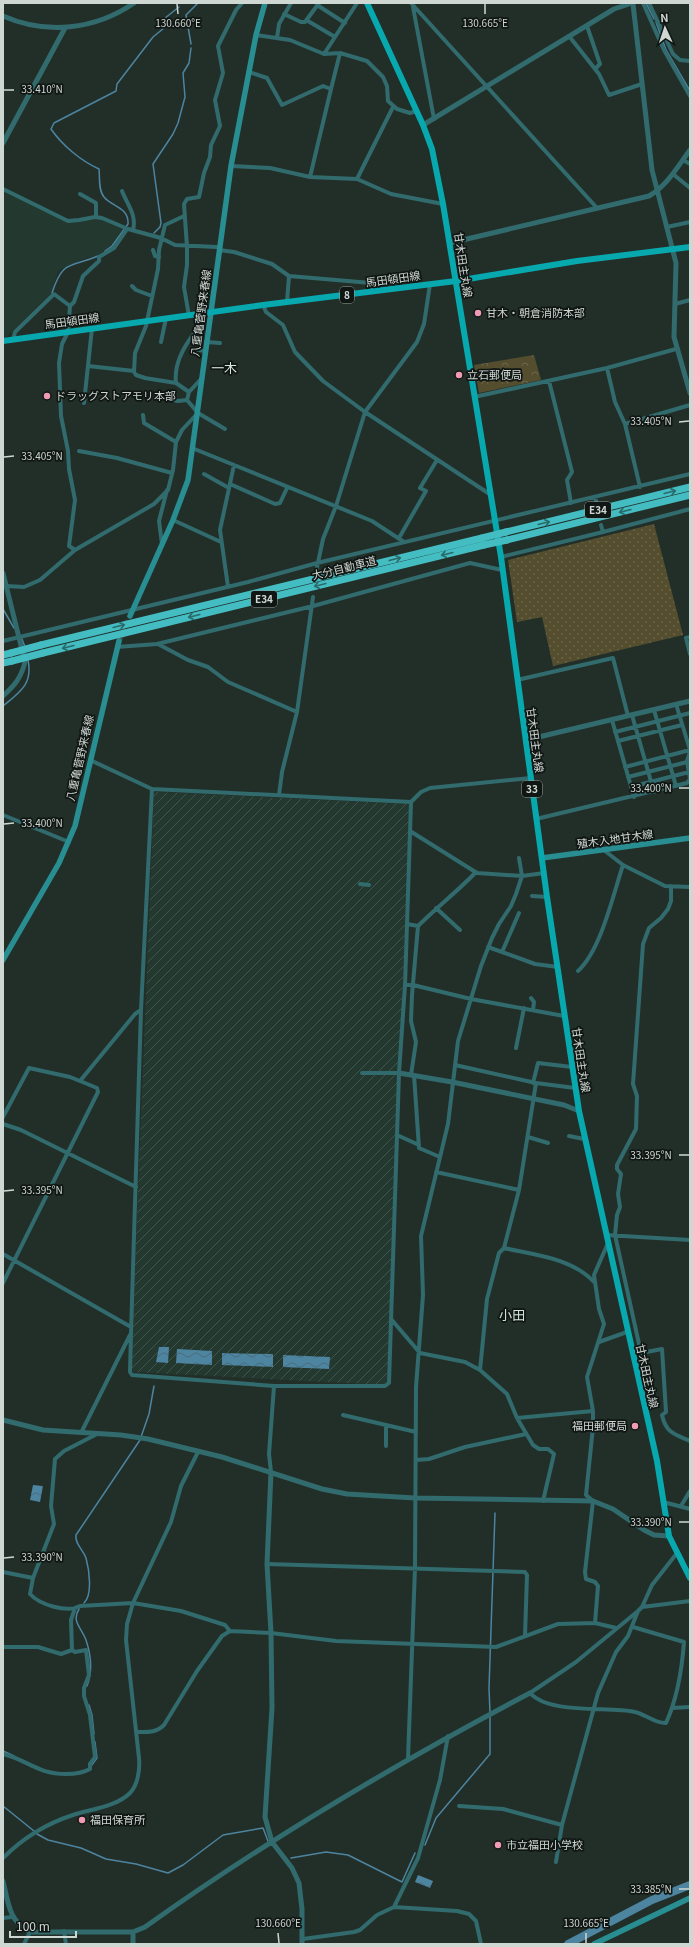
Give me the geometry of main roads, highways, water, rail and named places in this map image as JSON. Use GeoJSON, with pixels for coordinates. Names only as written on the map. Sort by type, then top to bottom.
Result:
{"type":"FeatureCollection","features":[{"type":"Feature","properties":{"kind":"highway","name":"大分自動車道"},"geometry":{"type":"LineString","coordinates":[[3,663],[9,656],[483,542],[690,487]]}},
{"type":"Feature","properties":{"kind":"highway","name":"大分自動車道"},"geometry":{"type":"LineString","coordinates":[[507,536],[690,495]]}},
{"type":"Feature","properties":{"kind":"main road","name":"八重亀菅野来春線"},"geometry":{"type":"LineString","coordinates":[[130,616],[173,520],[188,480],[198,413],[209,313],[231,166],[256,35],[265,3]]}},
{"type":"Feature","properties":{"kind":"main road","name":"甘木田主丸線"},"geometry":{"type":"LineString","coordinates":[[367,3],[423,125],[432,149],[450,243],[501,557],[569,1053],[584,1139],[656,1461],[669,1536],[690,1578]]}},
{"type":"Feature","properties":{"kind":"main road","name":"馬田頓田線"},"geometry":{"type":"LineString","coordinates":[[6,341],[147,320],[189,316],[263,305],[456,281],[576,261],[690,247]]}},
{"type":"Feature","properties":{"kind":"main road","name":"八重亀菅野来春線"},"geometry":{"type":"LineString","coordinates":[[3,960],[48,882],[69,842],[75,826],[118,644]]}},
{"type":"Feature","properties":{"kind":"main road","name":"殖木入地甘木線"},"geometry":{"type":"LineString","coordinates":[[542,858],[605,851],[690,838]]}},
{"type":"Feature","properties":{"kind":"main road"},"geometry":{"type":"LineString","coordinates":[[594,1944],[690,1898]]}},
{"type":"Feature","properties":{"kind":"water"},"geometry":{"type":"Polygon","coordinates":[[[159,1347],[169,1347],[168,1363],[156,1362],[159,1347]]]}},
{"type":"Feature","properties":{"kind":"water"},"geometry":{"type":"Polygon","coordinates":[[[177,1349],[212,1351],[212,1365],[176,1363],[177,1349]]]}},
{"type":"Feature","properties":{"kind":"water"},"geometry":{"type":"Polygon","coordinates":[[[222,1353],[273,1354],[273,1367],[222,1365],[222,1353]]]}},
{"type":"Feature","properties":{"kind":"water"},"geometry":{"type":"Polygon","coordinates":[[[283,1355],[330,1357],[329,1369],[283,1367],[283,1355]]]}},
{"type":"Feature","properties":{"kind":"water"},"geometry":{"type":"Polygon","coordinates":[[[33,1485],[43,1486],[40,1502],[30,1500],[33,1485]]]}},
{"type":"Feature","properties":{"kind":"water"},"geometry":{"type":"Polygon","coordinates":[[[418,1875],[433,1881],[430,1888],[415,1882],[418,1875]]]}},
{"type":"Feature","properties":{"kind":"waterway"},"geometry":{"type":"LineString","coordinates":[[191,44],[186,15],[198,3]]}},
{"type":"Feature","properties":{"kind":"waterway"},"geometry":{"type":"LineString","coordinates":[[646,3],[654,19]]}},
{"type":"Feature","properties":{"kind":"waterway"},"geometry":{"type":"LineString","coordinates":[[105,251],[112,246],[128,224],[128,218],[123,211],[107,200],[102,194],[99,169],[85,162],[72,152],[51,129],[54,123],[116,91],[117,84],[153,37],[164,28],[165,18],[179,7]]}},
{"type":"Feature","properties":{"kind":"waterway"},"geometry":{"type":"LineString","coordinates":[[656,22],[666,50],[690,91]]}},
{"type":"Feature","properties":{"kind":"waterway"},"geometry":{"type":"LineString","coordinates":[[154,233],[160,227],[161,223],[153,164],[173,134],[178,123],[185,97],[183,73],[189,63],[191,48]]}},
{"type":"Feature","properties":{"kind":"waterway"},"geometry":{"type":"LineString","coordinates":[[52,293],[56,282],[64,270],[69,266],[98,256]]}},
{"type":"Feature","properties":{"kind":"waterway"},"geometry":{"type":"LineString","coordinates":[[3,609],[14,628]]}},
{"type":"Feature","properties":{"kind":"waterway"},"geometry":{"type":"LineString","coordinates":[[22,639],[25,647]]}},
{"type":"Feature","properties":{"kind":"waterway"},"geometry":{"type":"LineString","coordinates":[[3,706],[24,687],[29,675],[28,660]]}},
{"type":"Feature","properties":{"kind":"waterway"},"geometry":{"type":"LineString","coordinates":[[141,1437],[149,1414],[154,1386]]}},
{"type":"Feature","properties":{"kind":"waterway"},"geometry":{"type":"LineString","coordinates":[[84,1603],[89,1594],[89,1575],[86,1558],[77,1542],[76,1535],[140,1440]]}},
{"type":"Feature","properties":{"kind":"waterway"},"geometry":{"type":"LineString","coordinates":[[490,1713],[489,1688],[495,1513]]}},
{"type":"Feature","properties":{"kind":"waterway"},"geometry":{"type":"LineString","coordinates":[[79,1609],[76,1618],[86,1640],[90,1657],[91,1669],[87,1686]]}},
{"type":"Feature","properties":{"kind":"waterway"},"geometry":{"type":"LineString","coordinates":[[89,1705],[92,1715],[94,1734]]}},
{"type":"Feature","properties":{"kind":"waterway"},"geometry":{"type":"LineString","coordinates":[[425,1845],[436,1818],[490,1754],[490,1717]]}},
{"type":"Feature","properties":{"kind":"waterway"},"geometry":{"type":"LineString","coordinates":[[91,1766],[97,1758],[95,1742]]}},
{"type":"Feature","properties":{"kind":"waterway"},"geometry":{"type":"LineString","coordinates":[[3,1751],[14,1756]]}},
{"type":"Feature","properties":{"kind":"waterway"},"geometry":{"type":"LineString","coordinates":[[3,1806],[34,1831]]}},
{"type":"Feature","properties":{"kind":"waterway"},"geometry":{"type":"LineString","coordinates":[[37,1834],[48,1840],[81,1848],[106,1859],[136,1864],[168,1873],[183,1865],[223,1835],[263,1828],[268,1841]]}},
{"type":"Feature","properties":{"kind":"waterway"},"geometry":{"type":"LineString","coordinates":[[291,1858],[326,1852],[348,1855],[402,1882],[415,1853]]}},
{"type":"Feature","properties":{"kind":"waterway"},"geometry":{"type":"LineString","coordinates":[[568,1944],[652,1900],[690,1885]]}},
{"type":"Feature","properties":{"kind":"tunnel"},"geometry":{"type":"LineString","coordinates":[[119,641],[130,616]]}},
{"type":"Feature","properties":{"kind":"place","name":"甘木・朝倉消防本部"},"geometry":{"type":"Point","coordinates":[478,313]}},
{"type":"Feature","properties":{"kind":"place","name":"立石郵便局"},"geometry":{"type":"Point","coordinates":[459,375]}},
{"type":"Feature","properties":{"kind":"place","name":"ドラッグストアモリ本部"},"geometry":{"type":"Point","coordinates":[47,396]}},
{"type":"Feature","properties":{"kind":"place","name":"福田郵便局"},"geometry":{"type":"Point","coordinates":[635,1426]}},
{"type":"Feature","properties":{"kind":"place","name":"福田保育所"},"geometry":{"type":"Point","coordinates":[82,1820]}},
{"type":"Feature","properties":{"kind":"place","name":"市立福田小学校"},"geometry":{"type":"Point","coordinates":[498,1845]}},
{"type":"Feature","properties":{"kind":"district","name":"一木"},"geometry":{"type":"Point","coordinates":[224,368]}},
{"type":"Feature","properties":{"kind":"district","name":"小田"},"geometry":{"type":"Point","coordinates":[512,1315]}}]}
